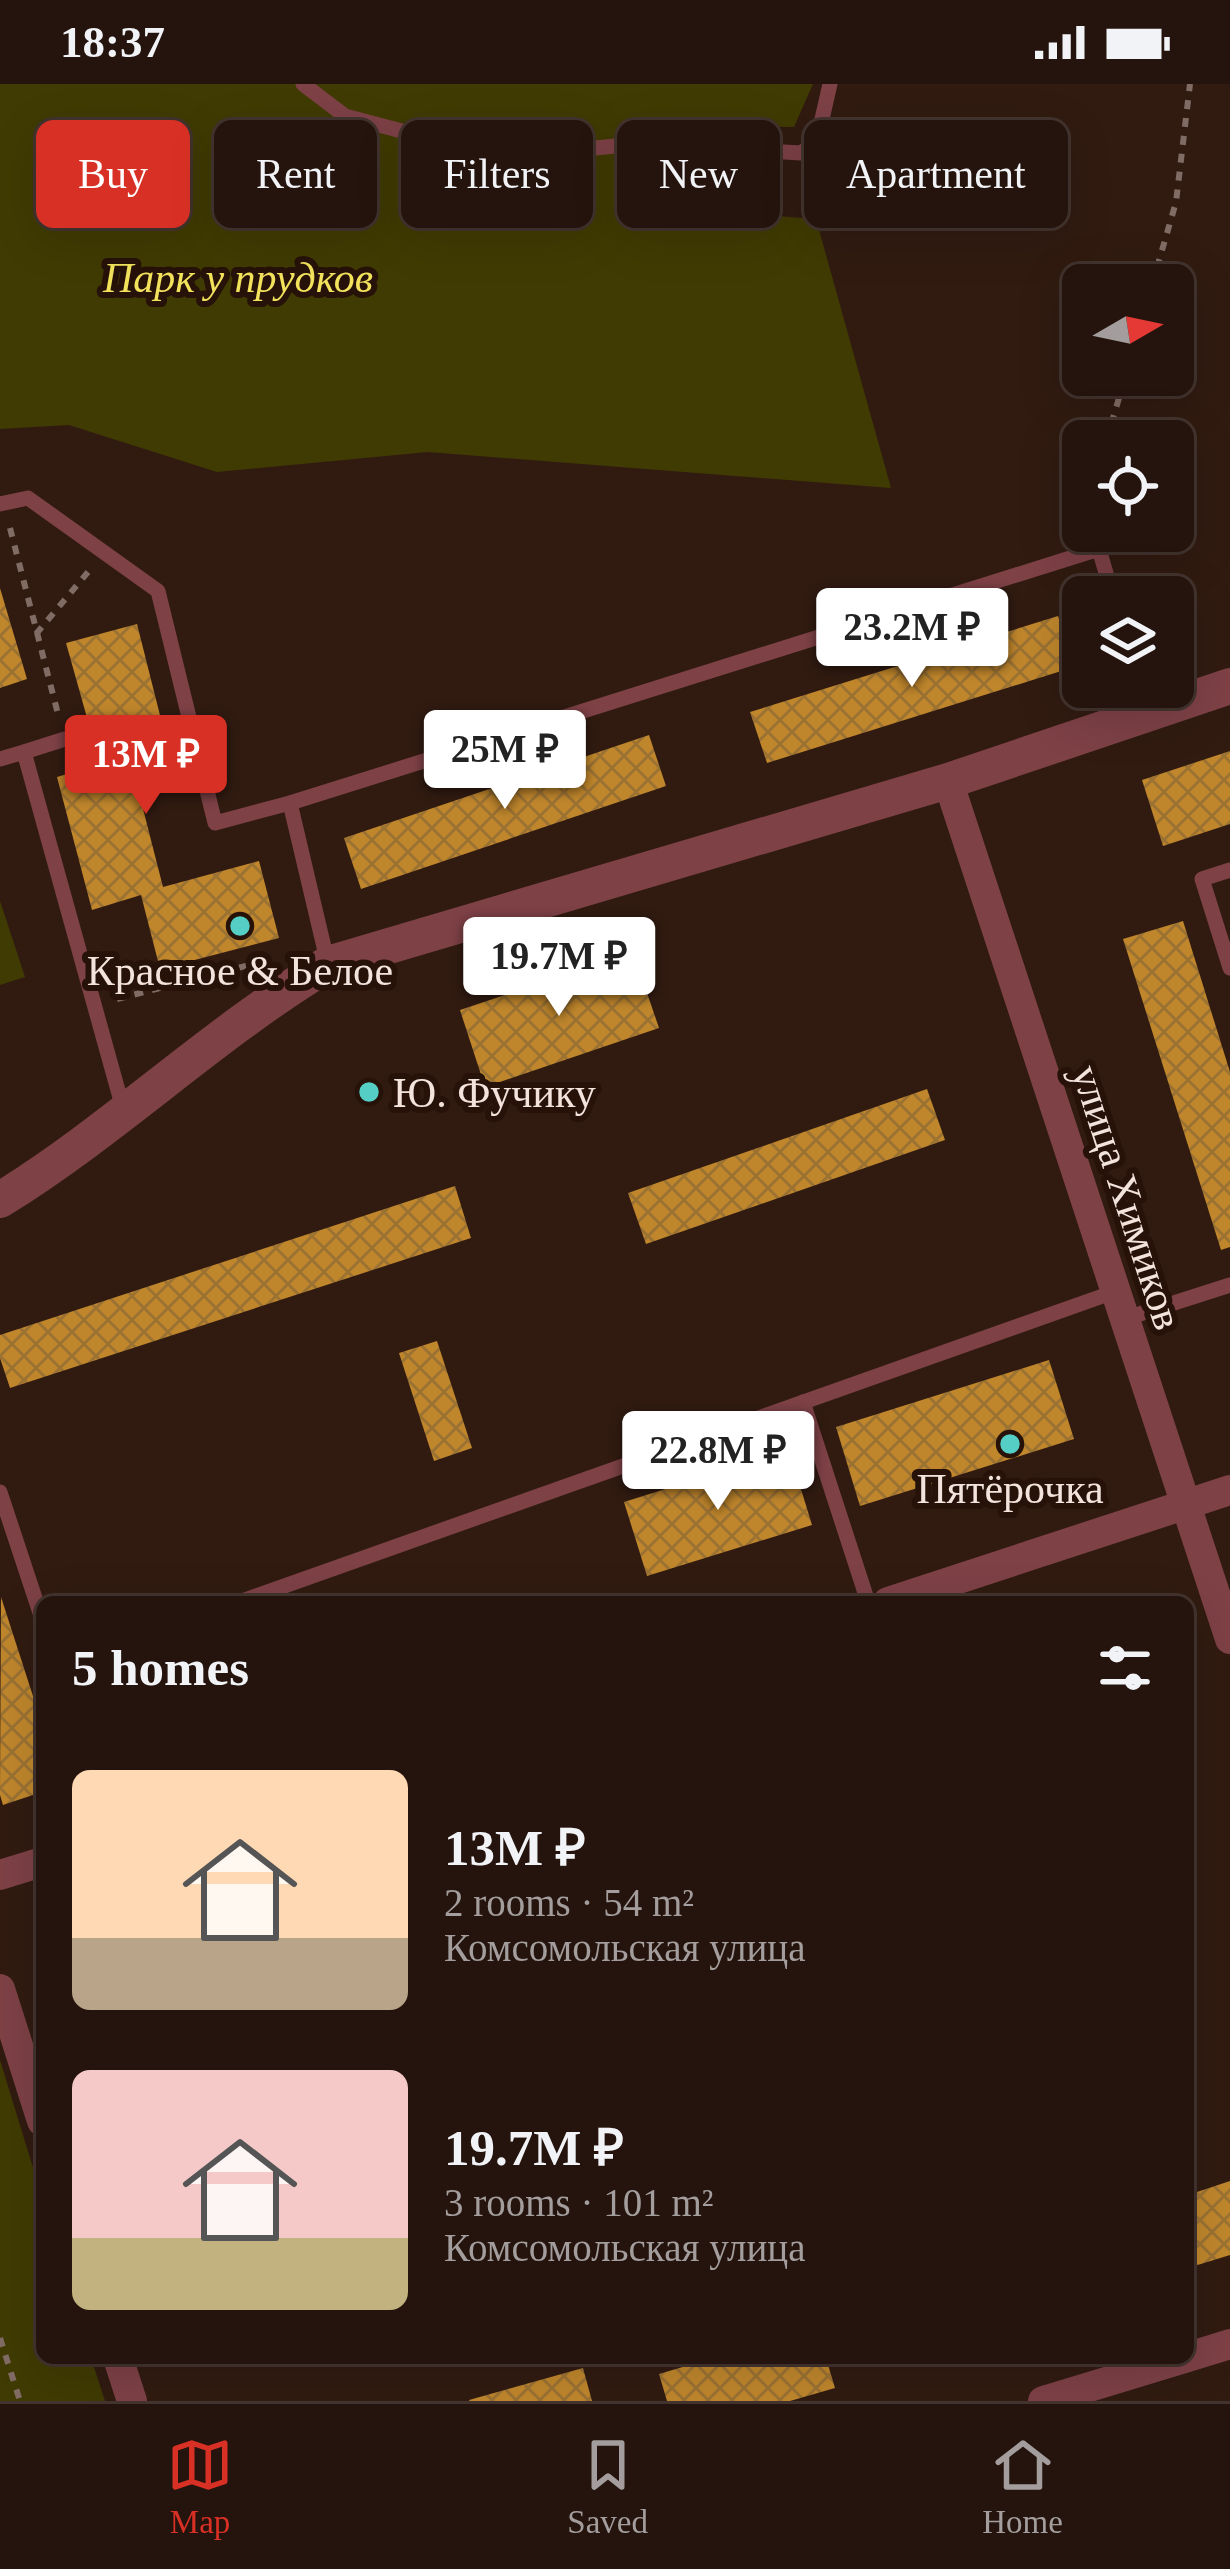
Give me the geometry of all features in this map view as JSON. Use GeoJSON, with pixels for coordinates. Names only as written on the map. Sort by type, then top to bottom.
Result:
{"type":"FeatureCollection","features":[{"type":"Feature","properties":{"kind":"street"},"geometry":{"type":"LineString","coordinates":[[0,1200],[52,1168],[326,955],[948,782],[1145,706],[1230,686]]}},
{"type":"Feature","properties":{"kind":"street","name":"улица Химиков"},"geometry":{"type":"LineString","coordinates":[[948,782],[1230,1639]]}},
{"type":"Feature","properties":{"kind":"street"},"geometry":{"type":"LineString","coordinates":[[906,1596],[1230,1490]]}},
{"type":"Feature","properties":{"kind":"street"},"geometry":{"type":"LineString","coordinates":[[0,1875],[36,1864]]}},
{"type":"Feature","properties":{"kind":"street"},"geometry":{"type":"LineString","coordinates":[[0,1989],[36,2102]]}},
{"type":"Feature","properties":{"kind":"street"},"geometry":{"type":"LineString","coordinates":[[1194,2355],[1230,2344]]}},
{"type":"Feature","properties":{"kind":"street"},"geometry":{"type":"LineString","coordinates":[[120,2364],[132,2401]]}},
{"type":"Feature","properties":{"kind":"street"},"geometry":{"type":"LineString","coordinates":[[1043,2401],[1166,2364]]}},
{"type":"Feature","properties":{"kind":"lane"},"geometry":{"type":"LineString","coordinates":[[303,84],[345,116],[413,134],[532,154],[637,144],[801,153],[817,141],[830,84]]}},
{"type":"Feature","properties":{"kind":"lane"},"geometry":{"type":"LineString","coordinates":[[2,504],[28,498],[158,591],[215,823],[1099,549],[1107,576]]}},
{"type":"Feature","properties":{"kind":"lane"},"geometry":{"type":"LineString","coordinates":[[0,759],[65,739]]}},
{"type":"Feature","properties":{"kind":"lane"},"geometry":{"type":"LineString","coordinates":[[24,752],[124,1113]]}},
{"type":"Feature","properties":{"kind":"lane"},"geometry":{"type":"LineString","coordinates":[[290,802],[326,955]]}},
{"type":"Feature","properties":{"kind":"lane"},"geometry":{"type":"LineString","coordinates":[[1230,870],[1202,879],[1230,968]]}},
{"type":"Feature","properties":{"kind":"lane"},"geometry":{"type":"LineString","coordinates":[[256,1596],[803,1402],[1119,1306],[1230,1285]]}},
{"type":"Feature","properties":{"kind":"lane"},"geometry":{"type":"LineString","coordinates":[[803,1402],[866,1596]]}},
{"type":"Feature","properties":{"kind":"lane"},"geometry":{"type":"LineString","coordinates":[[0,1492],[36,1601]]}},
{"type":"Feature","properties":{"kind":"path"},"geometry":{"type":"LineString","coordinates":[[1158,264],[1176,202],[1190,84]]}},
{"type":"Feature","properties":{"kind":"path"},"geometry":{"type":"LineString","coordinates":[[2,504],[65,739]]}},
{"type":"Feature","properties":{"kind":"path"},"geometry":{"type":"LineString","coordinates":[[37,634],[106,550]]}},
{"type":"Feature","properties":{"kind":"path"},"geometry":{"type":"LineString","coordinates":[[94,1005],[326,955]]}},
{"type":"Feature","properties":{"kind":"path"},"geometry":{"type":"LineString","coordinates":[[0,2338],[20,2401]]}},
{"type":"Feature","properties":{"kind":"green space","name":"Парк у прудков"},"geometry":{"type":"Polygon","coordinates":[[[0,84],[813,84],[794,127],[780,127],[780,120],[617,120],[617,228],[780,228],[780,216],[804,218],[804,228],[819,228],[891,488],[428,452],[217,472],[69,425],[0,429],[0,84]]]}},
{"type":"Feature","properties":{"kind":"green space"},"geometry":{"type":"Polygon","coordinates":[[[0,901],[25,977],[0,985],[0,901]]]}},
{"type":"Feature","properties":{"kind":"green space"},"geometry":{"type":"Polygon","coordinates":[[[0,2060],[36,2177],[36,2364],[93,2364],[105,2401],[0,2401],[0,2060]]]}},
{"type":"Feature","properties":{"kind":"building"},"geometry":{"type":"Polygon","coordinates":[[[0,588],[27,679],[0,688],[0,588]]]}},
{"type":"Feature","properties":{"kind":"building"},"geometry":{"type":"Polygon","coordinates":[[[1058,616],[1062,629],[1062,671],[767,763],[750,712],[1058,616]]]}},
{"type":"Feature","properties":{"kind":"building"},"geometry":{"type":"Polygon","coordinates":[[[137,624],[168,747],[130,758],[163,887],[259,861],[279,938],[160,969],[141,895],[92,910],[57,777],[100,764],[66,643],[137,624]]]}},
{"type":"Feature","properties":{"kind":"building"},"geometry":{"type":"Polygon","coordinates":[[[649,735],[666,786],[361,889],[344,838],[649,735]]]}},
{"type":"Feature","properties":{"kind":"building"},"geometry":{"type":"Polygon","coordinates":[[[1230,751],[1230,824],[1163,846],[1142,780],[1230,751]]]}},
{"type":"Feature","properties":{"kind":"building"},"geometry":{"type":"Polygon","coordinates":[[[1183,921],[1230,1072],[1230,1247],[1221,1250],[1123,939],[1183,921]]]}},
{"type":"Feature","properties":{"kind":"building"},"geometry":{"type":"Polygon","coordinates":[[[633,952],[659,1028],[485,1087],[460,1010],[633,952]]]}},
{"type":"Feature","properties":{"kind":"building"},"geometry":{"type":"Polygon","coordinates":[[[927,1089],[945,1140],[646,1244],[628,1193],[927,1089]]]}},
{"type":"Feature","properties":{"kind":"building"},"geometry":{"type":"Polygon","coordinates":[[[455,1186],[471,1238],[10,1388],[0,1358],[0,1335],[455,1186]]]}},
{"type":"Feature","properties":{"kind":"building"},"geometry":{"type":"Polygon","coordinates":[[[437,1341],[472,1448],[434,1461],[399,1353],[437,1341]]]}},
{"type":"Feature","properties":{"kind":"building"},"geometry":{"type":"Polygon","coordinates":[[[1049,1360],[1074,1439],[860,1506],[836,1427],[1049,1360]]]}},
{"type":"Feature","properties":{"kind":"building"},"geometry":{"type":"Polygon","coordinates":[[[789,1450],[812,1525],[647,1576],[624,1502],[789,1450]]]}},
{"type":"Feature","properties":{"kind":"building"},"geometry":{"type":"Polygon","coordinates":[[[1,1597],[36,1705],[36,1794],[3,1805],[1,1597]]]}},
{"type":"Feature","properties":{"kind":"building"},"geometry":{"type":"Polygon","coordinates":[[[1230,2181],[1230,2255],[1194,2266],[1194,2193],[1230,2181]]]}},
{"type":"Feature","properties":{"kind":"building"},"geometry":{"type":"Polygon","coordinates":[[[693,2364],[828,2364],[835,2388],[790,2401],[667,2401],[659,2374],[693,2364]]]}},
{"type":"Feature","properties":{"kind":"building"},"geometry":{"type":"Polygon","coordinates":[[[583,2368],[592,2401],[469,2401],[469,2400],[583,2368]]]}},
{"type":"Feature","properties":{"kind":"place","name":"Красное & Белое"},"geometry":{"type":"Point","coordinates":[240,926]}},
{"type":"Feature","properties":{"kind":"place","name":"Ю. Фучику"},"geometry":{"type":"Point","coordinates":[369,1092]}},
{"type":"Feature","properties":{"kind":"place","name":"Пятёрочка"},"geometry":{"type":"Point","coordinates":[1010,1444]}}]}
